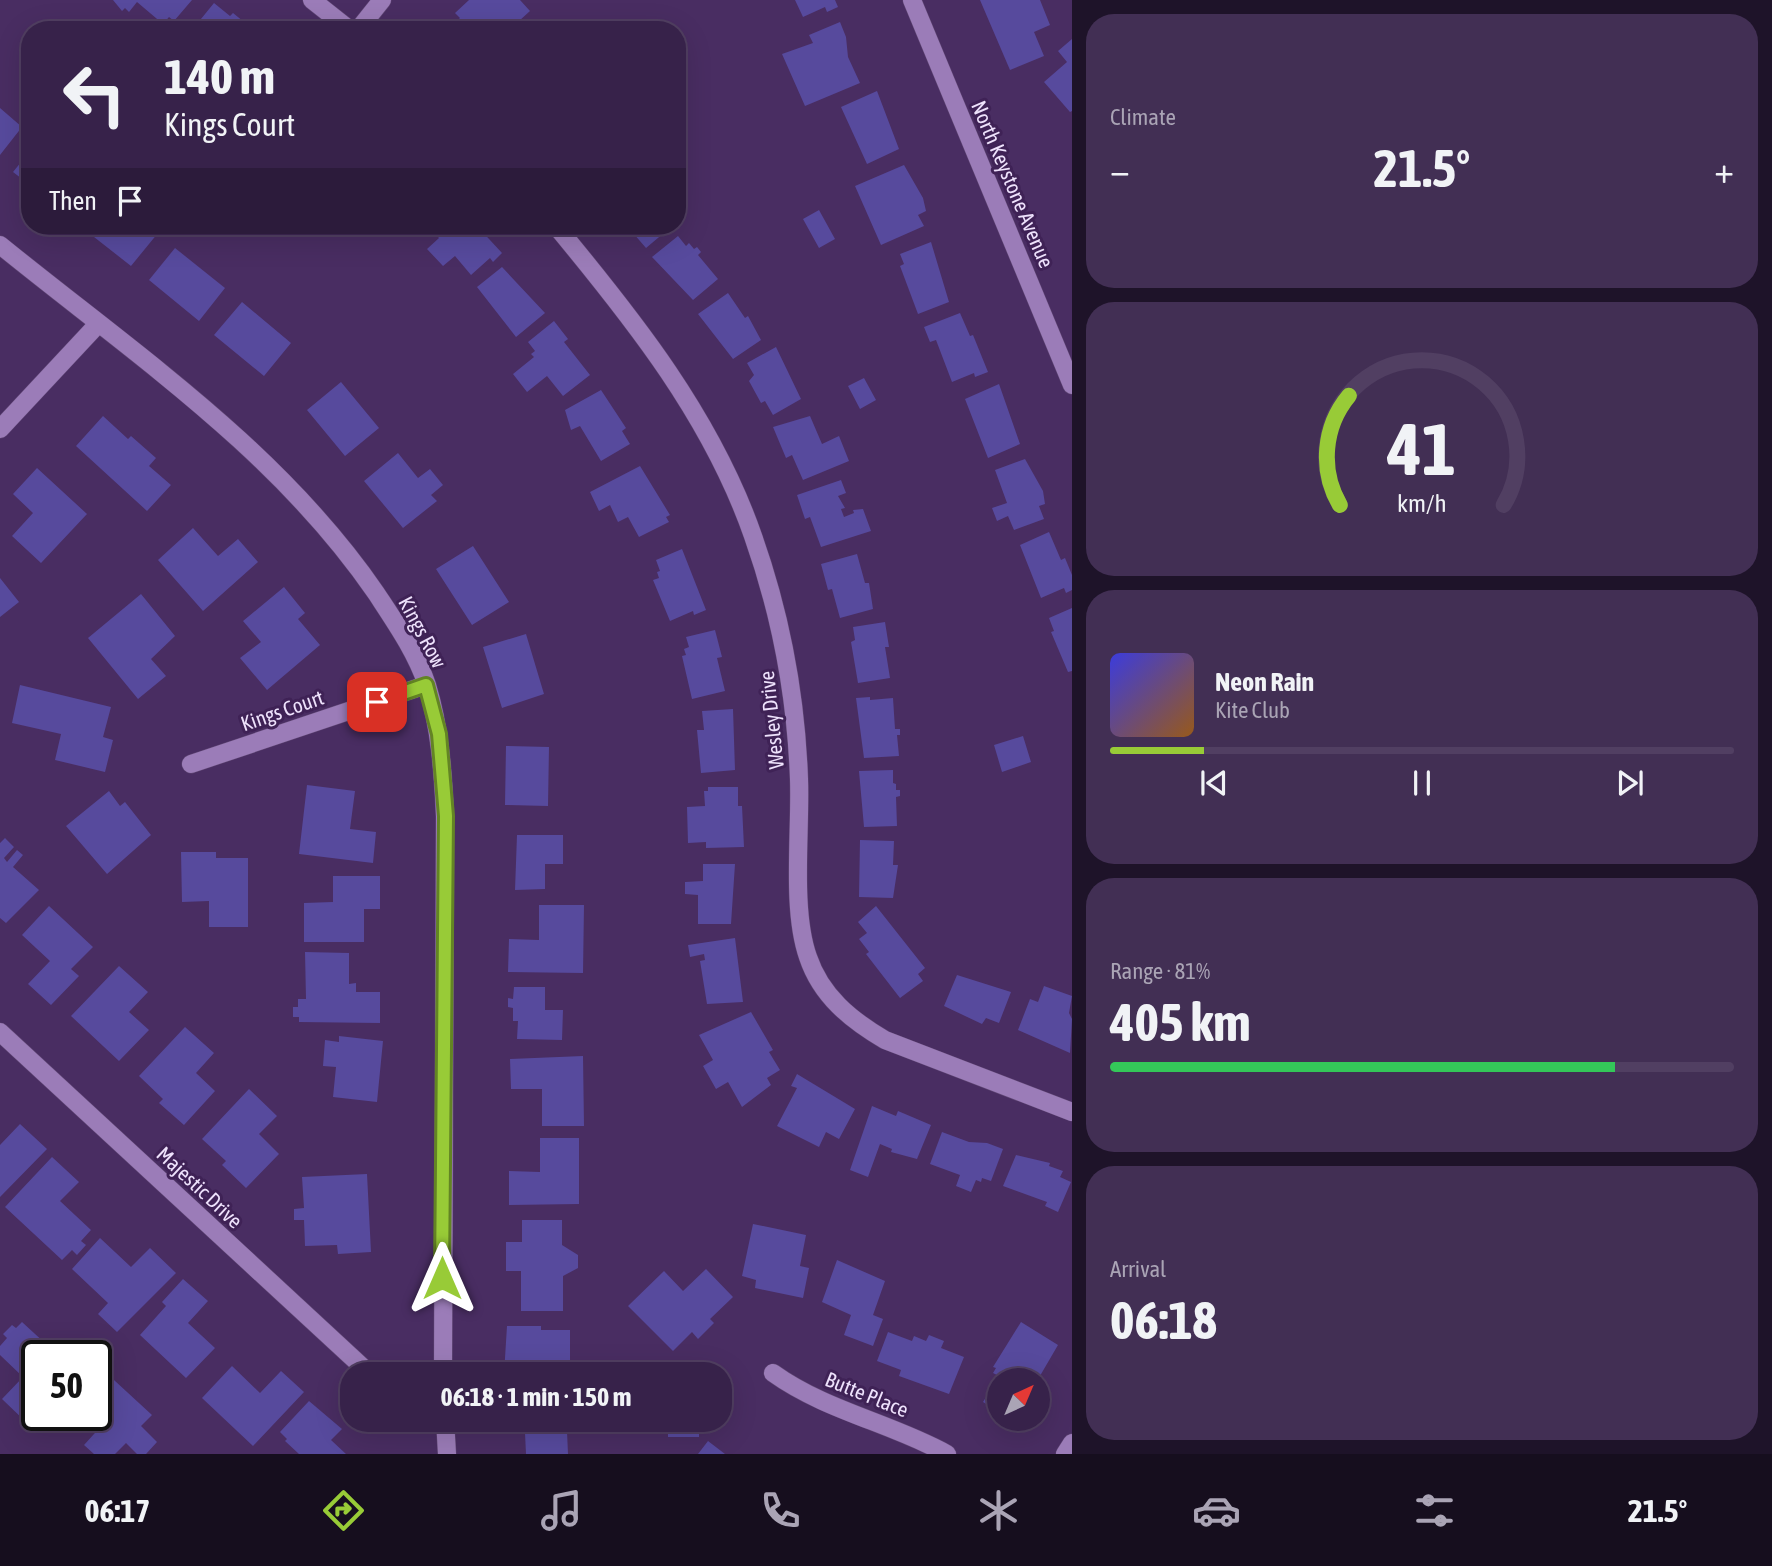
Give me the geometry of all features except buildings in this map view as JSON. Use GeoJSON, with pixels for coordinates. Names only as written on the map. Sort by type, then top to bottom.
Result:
{"type":"FeatureCollection","features":[{"type":"Feature","properties":{"kind":"street"},"geometry":{"type":"LineString","coordinates":[[312,0],[339,21]]}},
{"type":"Feature","properties":{"kind":"street"},"geometry":{"type":"LineString","coordinates":[[365,21],[382,0]]}},
{"type":"Feature","properties":{"kind":"street","name":"North Keystone Avenue"},"geometry":{"type":"LineString","coordinates":[[912,0],[1072,385]]}},
{"type":"Feature","properties":{"kind":"street","name":"Wesley Drive"},"geometry":{"type":"LineString","coordinates":[[563,235],[667,368],[726,472],[752,533],[771,590],[786,653],[798,753],[801,920],[808,957],[822,987],[858,1024],[885,1040],[1072,1112]]}},
{"type":"Feature","properties":{"kind":"street","name":"Kings Row"},"geometry":{"type":"LineString","coordinates":[[0,245],[247,444],[324,522],[394,620],[426,685],[439,734],[446,816],[443,1362]]}},
{"type":"Feature","properties":{"kind":"street"},"geometry":{"type":"LineString","coordinates":[[0,429],[98,324]]}},
{"type":"Feature","properties":{"kind":"street","name":"Kings Court"},"geometry":{"type":"LineString","coordinates":[[191,764],[426,685]]}},
{"type":"Feature","properties":{"kind":"street","name":"Majestic Drive"},"geometry":{"type":"LineString","coordinates":[[0,1032],[357,1362]]}},
{"type":"Feature","properties":{"kind":"street","name":"Butte Place"},"geometry":{"type":"LineString","coordinates":[[773,1373],[816,1400],[903,1433],[947,1454]]}},
{"type":"Feature","properties":{"kind":"street"},"geometry":{"type":"LineString","coordinates":[[445,1432],[447,1454]]}},
{"type":"Feature","properties":{"kind":"street"},"geometry":{"type":"LineString","coordinates":[[1065,1454],[1072,1443]]}},
{"type":"Feature","properties":{"kind":"route"},"geometry":{"type":"LineString","coordinates":[[377,702],[426,685],[439,734],[446,816],[442,1278]]}}]}
